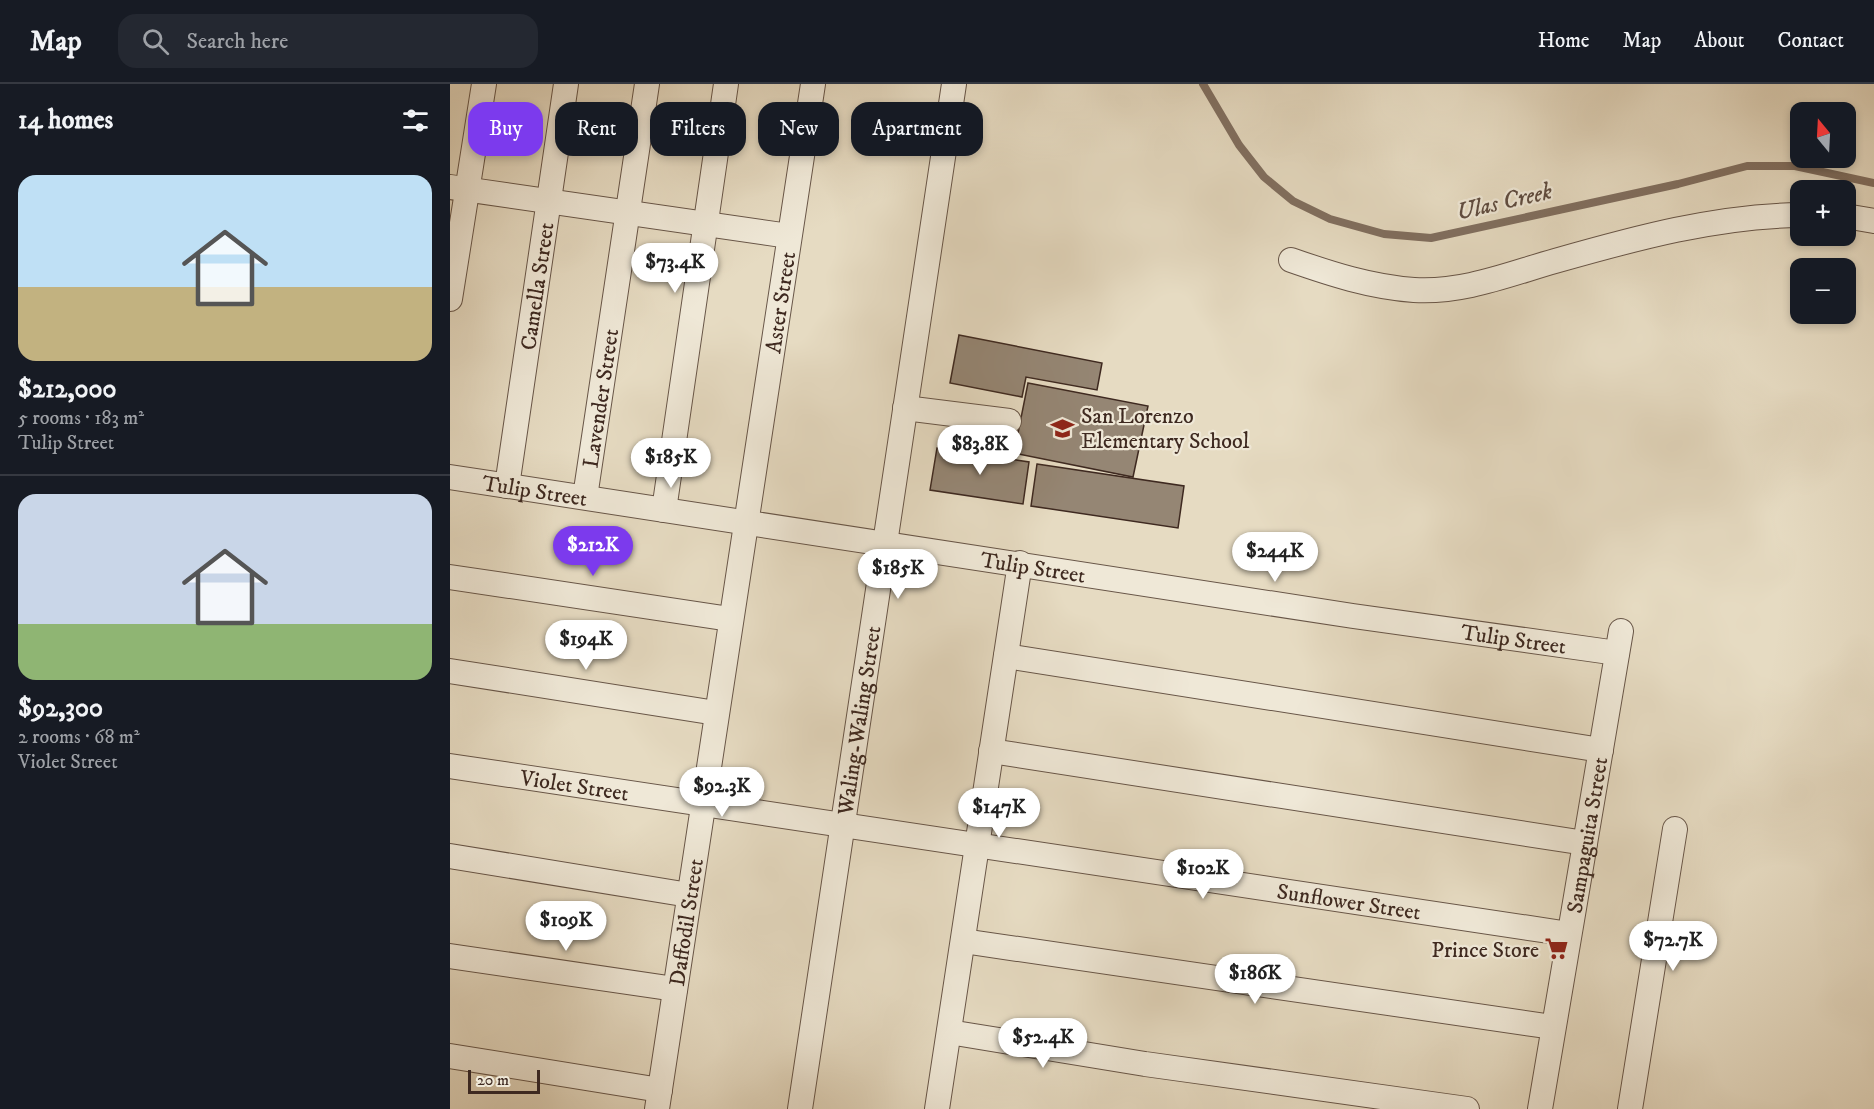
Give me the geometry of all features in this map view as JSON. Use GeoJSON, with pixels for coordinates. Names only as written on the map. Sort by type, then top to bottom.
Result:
{"type":"FeatureCollection","features":[{"type":"Feature","properties":{"kind":"street"},"geometry":{"type":"LineString","coordinates":[[450,299],[459,189],[484,84]]}},
{"type":"Feature","properties":{"kind":"street","name":"Camella Street"},"geometry":{"type":"LineString","coordinates":[[507,486],[566,84]]}},
{"type":"Feature","properties":{"kind":"street","name":"Lavender Street"},"geometry":{"type":"LineString","coordinates":[[585,498],[647,84]]}},
{"type":"Feature","properties":{"kind":"street"},"geometry":{"type":"LineString","coordinates":[[664,510],[726,84]]}},
{"type":"Feature","properties":{"kind":"street","name":"Aster Street"},"geometry":{"type":"LineString","coordinates":[[745,521],[813,84]]}},
{"type":"Feature","properties":{"kind":"street","name":"Waling-Waling Street"},"geometry":{"type":"LineString","coordinates":[[800,1109],[954,84]]}},
{"type":"Feature","properties":{"kind":"street"},"geometry":{"type":"LineString","coordinates":[[459,189],[789,236]]}},
{"type":"Feature","properties":{"kind":"street"},"geometry":{"type":"LineString","coordinates":[[1291,260],[1351,280],[1415,290],[1479,285],[1646,235],[1732,218],[1790,215]]}},
{"type":"Feature","properties":{"kind":"street"},"geometry":{"type":"LineString","coordinates":[[1856,218],[1874,221]]}},
{"type":"Feature","properties":{"kind":"street"},"geometry":{"type":"LineString","coordinates":[[905,408],[1009,422]]}},
{"type":"Feature","properties":{"kind":"street","name":"Tulip Street"},"geometry":{"type":"LineString","coordinates":[[450,477],[1353,616],[1619,643]]}},
{"type":"Feature","properties":{"kind":"street","name":"Daffodil Street"},"geometry":{"type":"LineString","coordinates":[[659,1100],[745,521]]}},
{"type":"Feature","properties":{"kind":"street"},"geometry":{"type":"LineString","coordinates":[[937,1109],[1020,563]]}},
{"type":"Feature","properties":{"kind":"street"},"geometry":{"type":"LineString","coordinates":[[450,577],[730,619]]}},
{"type":"Feature","properties":{"kind":"street","name":"Sampaguita Street"},"geometry":{"type":"LineString","coordinates":[[1540,1109],[1619,643]]}},
{"type":"Feature","properties":{"kind":"street"},"geometry":{"type":"LineString","coordinates":[[1006,656],[1601,750]]}},
{"type":"Feature","properties":{"kind":"street"},"geometry":{"type":"LineString","coordinates":[[450,671],[716,713]]}},
{"type":"Feature","properties":{"kind":"street"},"geometry":{"type":"LineString","coordinates":[[991,752],[1585,843]]}},
{"type":"Feature","properties":{"kind":"street","name":"Violet Street"},"geometry":{"type":"LineString","coordinates":[[450,766],[843,825]]}},
{"type":"Feature","properties":{"kind":"street","name":"Sunflower Street"},"geometry":{"type":"LineString","coordinates":[[843,825],[1569,934]]}},
{"type":"Feature","properties":{"kind":"street"},"geometry":{"type":"LineString","coordinates":[[1630,1109],[1675,829]]}},
{"type":"Feature","properties":{"kind":"street"},"geometry":{"type":"LineString","coordinates":[[450,856],[689,895]]}},
{"type":"Feature","properties":{"kind":"street"},"geometry":{"type":"LineString","coordinates":[[963,941],[1553,1027]]}},
{"type":"Feature","properties":{"kind":"street"},"geometry":{"type":"LineString","coordinates":[[450,956],[675,989]]}},
{"type":"Feature","properties":{"kind":"street"},"geometry":{"type":"LineString","coordinates":[[948,1032],[1145,1064],[1467,1109]]}},
{"type":"Feature","properties":{"kind":"street"},"geometry":{"type":"LineString","coordinates":[[450,1056],[659,1100]]}},
{"type":"Feature","properties":{"kind":"building"},"geometry":{"type":"Polygon","coordinates":[[[959,335],[1102,363],[1097,390],[1026,377],[1022,397],[950,383],[959,335]]]}},
{"type":"Feature","properties":{"kind":"building"},"geometry":{"type":"Polygon","coordinates":[[[1028,383],[1148,406],[1133,477],[1014,453],[1028,383]]]}},
{"type":"Feature","properties":{"kind":"building"},"geometry":{"type":"Polygon","coordinates":[[[937,448],[1029,462],[1023,504],[930,490],[937,448]]]}},
{"type":"Feature","properties":{"kind":"building"},"geometry":{"type":"Polygon","coordinates":[[[1037,464],[1184,486],[1178,528],[1031,506],[1037,464]]]}},
{"type":"Feature","properties":{"kind":"waterway","name":"Ulas Creek"},"geometry":{"type":"LineString","coordinates":[[1203,84],[1239,145],[1264,177],[1293,201],[1330,219],[1384,234],[1431,238],[1678,184],[1747,166],[1795,166],[1874,183]]}},
{"type":"Feature","properties":{"kind":"place","name":"San Lorenzo Elementary School"},"geometry":{"type":"Point","coordinates":[1063,428]}},
{"type":"Feature","properties":{"kind":"place","name":"Prince Store"},"geometry":{"type":"Point","coordinates":[1557,949]}}]}
